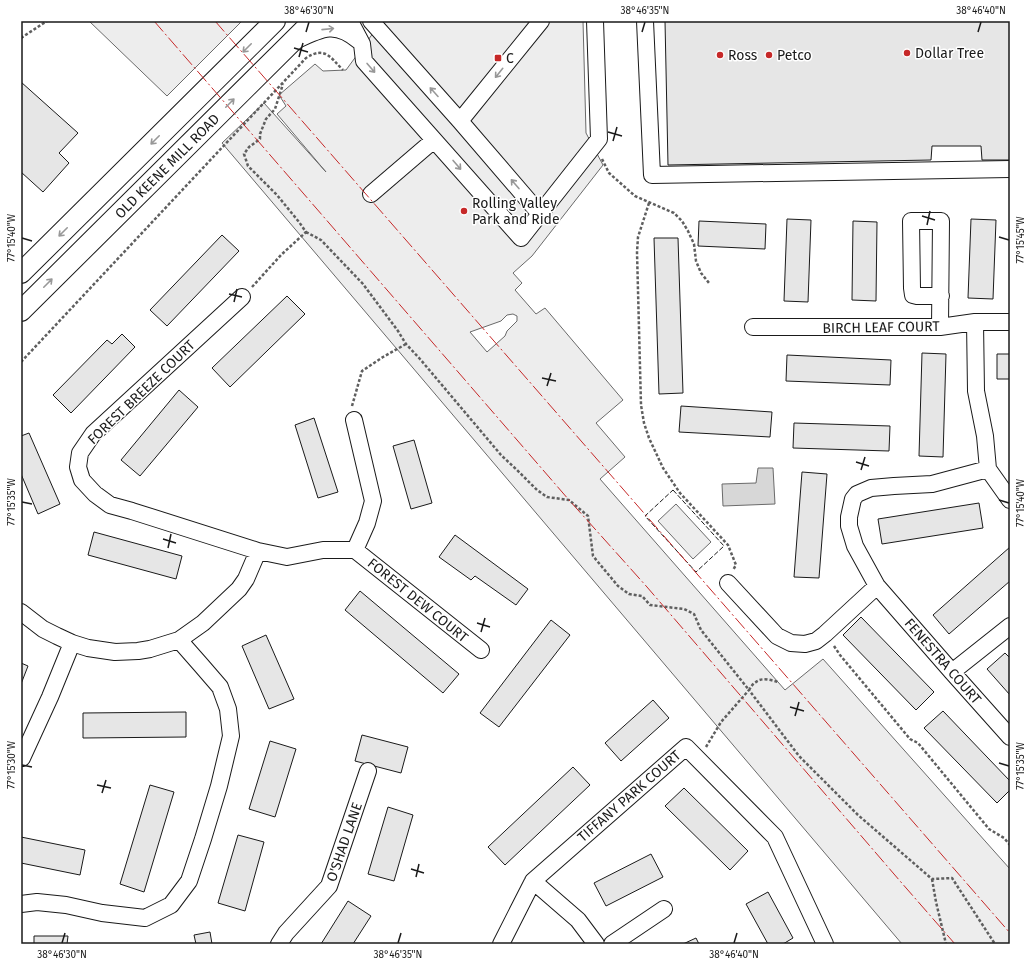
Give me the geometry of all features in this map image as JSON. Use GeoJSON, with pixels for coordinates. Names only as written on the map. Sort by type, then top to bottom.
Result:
{"type":"FeatureCollection","features":[{"type":"Feature","properties":{"kind":"main road","name":"OLD KEENE MILL ROAD"},"geometry":{"type":"LineString","coordinates":[[21,273],[275,21]]}},
{"type":"Feature","properties":{"kind":"main road","name":"OLD KEENE MILL ROAD"},"geometry":{"type":"LineString","coordinates":[[21,311],[313,21]]}},
{"type":"Feature","properties":{"kind":"street"},"geometry":{"type":"LineString","coordinates":[[349,21],[362,44],[364,61],[521,238],[599,139],[595,21]]}},
{"type":"Feature","properties":{"kind":"street"},"geometry":{"type":"LineString","coordinates":[[371,21],[540,214]]}},
{"type":"Feature","properties":{"kind":"street"},"geometry":{"type":"LineString","coordinates":[[460,121],[541,21]]}},
{"type":"Feature","properties":{"kind":"street"},"geometry":{"type":"LineString","coordinates":[[645,21],[652,175],[1010,169]]}},
{"type":"Feature","properties":{"kind":"street"},"geometry":{"type":"LineString","coordinates":[[292,42],[322,29],[332,28],[341,29],[351,34],[362,44]]}},
{"type":"Feature","properties":{"kind":"street"},"geometry":{"type":"LineString","coordinates":[[371,194],[434,140]]}},
{"type":"Feature","properties":{"kind":"street"},"geometry":{"type":"LineString","coordinates":[[940,296],[913,295],[911,221],[941,221],[940,327]]}},
{"type":"Feature","properties":{"kind":"street","name":"FOREST BREEZE COURT"},"geometry":{"type":"LineString","coordinates":[[242,297],[93,434],[80,453],[78,467],[82,480],[95,494],[110,505],[258,551],[287,557],[322,550],[355,550]]}},
{"type":"Feature","properties":{"kind":"street"},"geometry":{"type":"LineString","coordinates":[[975,322],[976,391],[985,436],[988,469],[1010,500]]}},
{"type":"Feature","properties":{"kind":"street","name":"BIRCH LEAF COURT"},"geometry":{"type":"LineString","coordinates":[[753,327],[940,327],[975,322],[1010,322]]}},
{"type":"Feature","properties":{"kind":"street"},"geometry":{"type":"LineString","coordinates":[[354,420],[373,501],[367,523],[355,550]]}},
{"type":"Feature","properties":{"kind":"street","name":"FENESTRA COURT"},"geometry":{"type":"LineString","coordinates":[[988,469],[932,484],[871,488],[857,494],[853,498],[849,517],[849,526],[854,546],[877,586],[1010,737]]}},
{"type":"Feature","properties":{"kind":"street","name":"FOREST DEW COURT"},"geometry":{"type":"LineString","coordinates":[[355,550],[481,650]]}},
{"type":"Feature","properties":{"kind":"street"},"geometry":{"type":"LineString","coordinates":[[21,612],[43,629],[72,643],[115,652],[150,649],[179,640],[203,623],[239,589],[246,579],[258,551]]}},
{"type":"Feature","properties":{"kind":"street"},"geometry":{"type":"LineString","coordinates":[[728,583],[777,636],[791,643],[806,644],[816,641],[825,634],[877,586]]}},
{"type":"Feature","properties":{"kind":"street"},"geometry":{"type":"LineString","coordinates":[[952,672],[1010,626]]}},
{"type":"Feature","properties":{"kind":"street"},"geometry":{"type":"LineString","coordinates":[[21,904],[37,902],[66,905],[102,913],[145,918],[171,905],[189,880],[219,786],[231,736],[228,709],[220,687],[179,640]]}},
{"type":"Feature","properties":{"kind":"street"},"geometry":{"type":"LineString","coordinates":[[22,758],[50,697],[72,643]]}},
{"type":"Feature","properties":{"kind":"street","name":"TIFFANY PARK COURT"},"geometry":{"type":"LineString","coordinates":[[501,944],[533,881],[686,747],[775,836],[825,944]]}},
{"type":"Feature","properties":{"kind":"street","name":"O'SHAD LANE"},"geometry":{"type":"LineString","coordinates":[[279,944],[286,933],[329,886],[368,771]]}},
{"type":"Feature","properties":{"kind":"street"},"geometry":{"type":"LineString","coordinates":[[533,881],[578,920],[596,944]]}},
{"type":"Feature","properties":{"kind":"street"},"geometry":{"type":"LineString","coordinates":[[612,944],[664,909]]}},
{"type":"Feature","properties":{"kind":"path"},"geometry":{"type":"LineString","coordinates":[[21,38],[48,21]]}},
{"type":"Feature","properties":{"kind":"path"},"geometry":{"type":"LineString","coordinates":[[21,362],[306,58],[321,52],[329,55],[343,70]]}},
{"type":"Feature","properties":{"kind":"path"},"geometry":{"type":"LineString","coordinates":[[284,82],[275,109],[266,119],[260,134],[260,139],[249,147],[244,154],[248,166],[277,195],[306,232],[321,240],[363,284],[406,344],[425,364],[501,455],[537,490],[547,497],[569,500],[588,516],[593,556],[618,586],[629,594],[642,596],[650,605],[684,609],[694,614],[702,630],[750,690],[799,756],[858,815],[932,879],[946,944]]}},
{"type":"Feature","properties":{"kind":"path"},"geometry":{"type":"LineString","coordinates":[[599,139],[602,159],[609,173],[635,196],[674,213],[682,221],[694,244],[696,261],[701,273],[709,283]]}},
{"type":"Feature","properties":{"kind":"path"},"geometry":{"type":"LineString","coordinates":[[649,203],[638,237],[637,252],[641,405],[644,423],[649,438],[664,468],[680,492],[728,545],[736,565],[728,583]]}},
{"type":"Feature","properties":{"kind":"path"},"geometry":{"type":"LineString","coordinates":[[242,297],[260,280],[280,255],[306,232]]}},
{"type":"Feature","properties":{"kind":"path"},"geometry":{"type":"LineString","coordinates":[[354,420],[352,405],[362,372],[383,357],[406,344]]}},
{"type":"Feature","properties":{"kind":"path"},"geometry":{"type":"LineString","coordinates":[[825,634],[840,655],[910,739],[918,743],[988,829],[1004,838],[1010,845]]}},
{"type":"Feature","properties":{"kind":"path"},"geometry":{"type":"LineString","coordinates":[[699,760],[720,722],[750,690],[756,681],[768,679],[778,682]]}},
{"type":"Feature","properties":{"kind":"path"},"geometry":{"type":"LineString","coordinates":[[932,879],[952,878],[995,944]]}},
{"type":"Feature","properties":{"kind":"shaded area"},"geometry":{"type":"Polygon","coordinates":[[[89,21],[242,21],[167,96],[89,21]]]}},
{"type":"Feature","properties":{"kind":"shaded area"},"geometry":{"type":"Polygon","coordinates":[[[382,21],[583,21],[586,133],[603,165],[532,256],[513,273],[522,283],[515,290],[536,314],[545,308],[623,400],[596,423],[625,457],[600,479],[785,690],[823,659],[1010,869],[1010,944],[902,944],[222,143],[264,103],[326,172],[277,114],[286,106],[279,95],[315,64],[323,71],[346,70],[382,21]],[[513,314],[507,315],[501,321],[470,332],[487,352],[505,336],[507,331],[517,321],[517,316],[513,314]]]}},
{"type":"Feature","properties":{"kind":"shaded area"},"geometry":{"type":"Polygon","coordinates":[[[758,468],[773,468],[775,504],[723,506],[722,484],[756,483],[758,468]]]}},
{"type":"Feature","properties":{"kind":"shaded area"},"geometry":{"type":"Polygon","coordinates":[[[676,504],[711,542],[693,559],[658,521],[676,504]]]}},
{"type":"Feature","properties":{"kind":"building"},"geometry":{"type":"Polygon","coordinates":[[[665,21],[1010,21],[1010,160],[982,160],[981,146],[932,146],[931,160],[668,165],[665,21]]]}},
{"type":"Feature","properties":{"kind":"building"},"geometry":{"type":"Polygon","coordinates":[[[21,82],[78,133],[59,153],[69,163],[43,192],[21,172],[21,82]]]}},
{"type":"Feature","properties":{"kind":"building"},"geometry":{"type":"Polygon","coordinates":[[[787,219],[811,220],[808,302],[784,301],[787,219]]]}},
{"type":"Feature","properties":{"kind":"building"},"geometry":{"type":"Polygon","coordinates":[[[971,219],[996,220],[993,299],[968,298],[971,219]]]}},
{"type":"Feature","properties":{"kind":"building"},"geometry":{"type":"Polygon","coordinates":[[[699,221],[766,224],[765,249],[698,246],[699,221]]]}},
{"type":"Feature","properties":{"kind":"building"},"geometry":{"type":"Polygon","coordinates":[[[853,221],[877,222],[876,301],[852,300],[853,221]]]}},
{"type":"Feature","properties":{"kind":"building"},"geometry":{"type":"Polygon","coordinates":[[[222,235],[239,251],[167,326],[150,310],[222,235]]]}},
{"type":"Feature","properties":{"kind":"building"},"geometry":{"type":"Polygon","coordinates":[[[654,238],[678,238],[683,393],[659,394],[654,238]]]}},
{"type":"Feature","properties":{"kind":"building"},"geometry":{"type":"Polygon","coordinates":[[[287,296],[305,314],[230,387],[212,368],[287,296]]]}},
{"type":"Feature","properties":{"kind":"building"},"geometry":{"type":"Polygon","coordinates":[[[122,334],[135,347],[71,413],[53,395],[107,340],[112,344],[122,334]]]}},
{"type":"Feature","properties":{"kind":"building"},"geometry":{"type":"Polygon","coordinates":[[[922,353],[946,354],[943,457],[919,456],[922,353]]]}},
{"type":"Feature","properties":{"kind":"building"},"geometry":{"type":"Polygon","coordinates":[[[997,354],[1010,354],[1010,379],[997,379],[997,354]]]}},
{"type":"Feature","properties":{"kind":"building"},"geometry":{"type":"Polygon","coordinates":[[[787,355],[891,360],[890,385],[786,381],[787,355]]]}},
{"type":"Feature","properties":{"kind":"building"},"geometry":{"type":"Polygon","coordinates":[[[179,390],[198,407],[140,476],[121,460],[179,390]]]}},
{"type":"Feature","properties":{"kind":"building"},"geometry":{"type":"Polygon","coordinates":[[[681,406],[772,412],[770,437],[679,432],[681,406]]]}},
{"type":"Feature","properties":{"kind":"building"},"geometry":{"type":"Polygon","coordinates":[[[314,418],[338,492],[318,498],[295,425],[314,418]]]}},
{"type":"Feature","properties":{"kind":"building"},"geometry":{"type":"Polygon","coordinates":[[[794,423],[890,426],[889,451],[793,448],[794,423]]]}},
{"type":"Feature","properties":{"kind":"building"},"geometry":{"type":"Polygon","coordinates":[[[29,433],[60,504],[38,514],[21,474],[21,436],[29,433]]]}},
{"type":"Feature","properties":{"kind":"building"},"geometry":{"type":"Polygon","coordinates":[[[414,440],[432,503],[411,509],[393,446],[414,440]]]}},
{"type":"Feature","properties":{"kind":"building"},"geometry":{"type":"Polygon","coordinates":[[[802,472],[827,474],[819,578],[794,577],[802,472]]]}},
{"type":"Feature","properties":{"kind":"building"},"geometry":{"type":"Polygon","coordinates":[[[979,503],[983,528],[882,544],[878,519],[979,503]]]}},
{"type":"Feature","properties":{"kind":"building"},"geometry":{"type":"Polygon","coordinates":[[[94,532],[182,556],[176,579],[88,555],[94,532]]]}},
{"type":"Feature","properties":{"kind":"building"},"geometry":{"type":"Polygon","coordinates":[[[455,535],[528,589],[516,605],[475,576],[471,580],[439,557],[455,535]]]}},
{"type":"Feature","properties":{"kind":"building"},"geometry":{"type":"Polygon","coordinates":[[[1010,547],[1010,581],[949,634],[933,615],[1010,547]]]}},
{"type":"Feature","properties":{"kind":"building"},"geometry":{"type":"Polygon","coordinates":[[[360,591],[459,674],[443,693],[345,610],[360,591]]]}},
{"type":"Feature","properties":{"kind":"building"},"geometry":{"type":"Polygon","coordinates":[[[861,617],[934,692],[916,710],[843,635],[861,617]]]}},
{"type":"Feature","properties":{"kind":"building"},"geometry":{"type":"Polygon","coordinates":[[[551,620],[570,635],[499,727],[480,713],[551,620]]]}},
{"type":"Feature","properties":{"kind":"building"},"geometry":{"type":"Polygon","coordinates":[[[266,635],[294,699],[269,709],[242,646],[266,635]]]}},
{"type":"Feature","properties":{"kind":"building"},"geometry":{"type":"Polygon","coordinates":[[[1005,653],[1010,658],[1010,695],[987,669],[1005,653]]]}},
{"type":"Feature","properties":{"kind":"building"},"geometry":{"type":"Polygon","coordinates":[[[21,663],[28,666],[21,684],[21,663]]]}},
{"type":"Feature","properties":{"kind":"building"},"geometry":{"type":"Polygon","coordinates":[[[653,700],[669,718],[621,761],[605,743],[653,700]]]}},
{"type":"Feature","properties":{"kind":"building"},"geometry":{"type":"Polygon","coordinates":[[[943,711],[1010,781],[1010,790],[997,803],[924,728],[943,711]]]}},
{"type":"Feature","properties":{"kind":"building"},"geometry":{"type":"Polygon","coordinates":[[[186,712],[186,737],[83,738],[83,713],[186,712]]]}},
{"type":"Feature","properties":{"kind":"building"},"geometry":{"type":"Polygon","coordinates":[[[362,735],[408,747],[401,773],[355,761],[362,735]]]}},
{"type":"Feature","properties":{"kind":"building"},"geometry":{"type":"Polygon","coordinates":[[[270,741],[296,749],[275,817],[249,809],[270,741]]]}},
{"type":"Feature","properties":{"kind":"building"},"geometry":{"type":"Polygon","coordinates":[[[573,767],[590,785],[505,865],[488,847],[573,767]]]}},
{"type":"Feature","properties":{"kind":"building"},"geometry":{"type":"Polygon","coordinates":[[[150,785],[174,792],[144,892],[120,884],[150,785]]]}},
{"type":"Feature","properties":{"kind":"building"},"geometry":{"type":"Polygon","coordinates":[[[684,788],[748,851],[730,870],[665,806],[684,788]]]}},
{"type":"Feature","properties":{"kind":"building"},"geometry":{"type":"Polygon","coordinates":[[[388,807],[413,815],[394,881],[368,874],[388,807]]]}},
{"type":"Feature","properties":{"kind":"building"},"geometry":{"type":"Polygon","coordinates":[[[238,835],[264,842],[245,911],[218,903],[238,835]]]}},
{"type":"Feature","properties":{"kind":"building"},"geometry":{"type":"Polygon","coordinates":[[[21,837],[85,850],[80,875],[21,863],[21,837]]]}},
{"type":"Feature","properties":{"kind":"building"},"geometry":{"type":"Polygon","coordinates":[[[651,854],[663,877],[606,906],[594,883],[651,854]]]}},
{"type":"Feature","properties":{"kind":"building"},"geometry":{"type":"Polygon","coordinates":[[[768,892],[793,938],[783,944],[768,944],[746,904],[768,892]]]}},
{"type":"Feature","properties":{"kind":"building"},"geometry":{"type":"Polygon","coordinates":[[[348,901],[371,916],[353,944],[321,944],[348,901]]]}},
{"type":"Feature","properties":{"kind":"building"},"geometry":{"type":"Polygon","coordinates":[[[210,932],[212,944],[196,944],[194,935],[210,932]]]}},
{"type":"Feature","properties":{"kind":"building"},"geometry":{"type":"Polygon","coordinates":[[[34,936],[68,936],[67,944],[34,944],[34,936]]]}},
{"type":"Feature","properties":{"kind":"building"},"geometry":{"type":"Polygon","coordinates":[[[696,938],[699,944],[683,944],[696,938]]]}},
{"type":"Feature","properties":{"kind":"fence"},"geometry":{"type":"LineString","coordinates":[[673,490],[724,546],[696,572],[645,516],[673,490]]}},
{"type":"Feature","properties":{"kind":"power"},"geometry":{"type":"LineString","coordinates":[[154,21],[569,500],[647,587],[955,944]]}},
{"type":"Feature","properties":{"kind":"power"},"geometry":{"type":"LineString","coordinates":[[215,21],[1010,933]]}},
{"type":"Feature","properties":{"kind":"place","name":"Dollar Tree"},"geometry":{"type":"Point","coordinates":[907,53]}},
{"type":"Feature","properties":{"kind":"place","name":"Ross"},"geometry":{"type":"Point","coordinates":[720,55]}},
{"type":"Feature","properties":{"kind":"place","name":"Petco"},"geometry":{"type":"Point","coordinates":[769,55]}},
{"type":"Feature","properties":{"kind":"place","name":"C"},"geometry":{"type":"Point","coordinates":[498,58]}},
{"type":"Feature","properties":{"kind":"place","name":"Rolling Valley Park and Ride"},"geometry":{"type":"Point","coordinates":[464,211]}}]}
